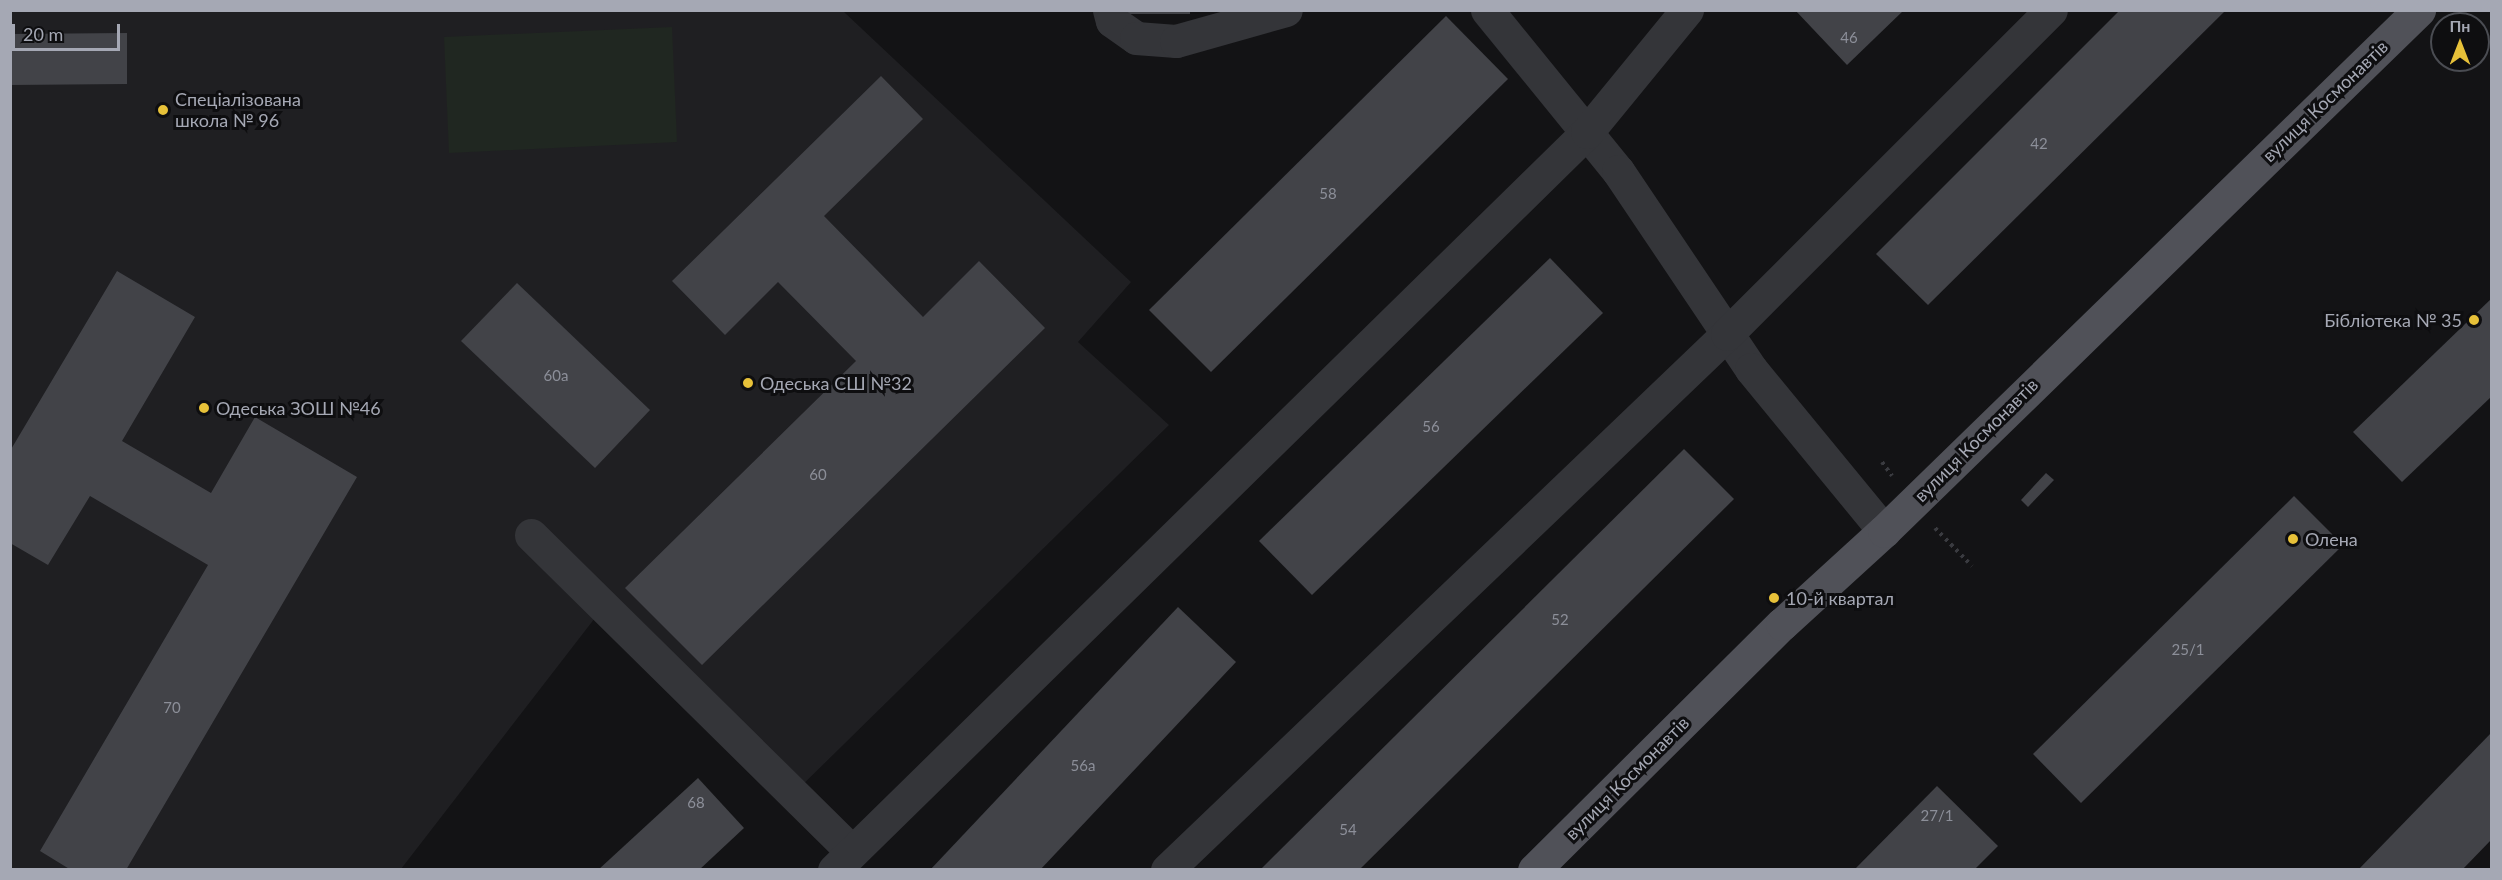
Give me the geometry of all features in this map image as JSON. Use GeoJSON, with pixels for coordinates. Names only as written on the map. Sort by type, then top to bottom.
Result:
{"type":"FeatureCollection","features":[{"type":"Feature","properties":{"kind":"main road","name":"вулиця Космонавтів"},"geometry":{"type":"LineString","coordinates":[[1534,870],[1782,624],[1884,531],[2419,10]]}},
{"type":"Feature","properties":{"kind":"lane"},"geometry":{"type":"LineString","coordinates":[[1109,10],[1112,21],[1136,38],[1176,41],[1286,10]]}},
{"type":"Feature","properties":{"kind":"lane"},"geometry":{"type":"LineString","coordinates":[[1486,10],[1587,132],[1758,379],[1884,531]]}},
{"type":"Feature","properties":{"kind":"lane"},"geometry":{"type":"LineString","coordinates":[[531,535],[843,861],[1587,132],[1687,10]]}},
{"type":"Feature","properties":{"kind":"lane"},"geometry":{"type":"LineString","coordinates":[[1167,870],[1727,334],[2051,10]]}},
{"type":"Feature","properties":{"kind":"shaded area"},"geometry":{"type":"Polygon","coordinates":[[[10,11],[843,11],[1131,282],[1078,342],[1169,425],[785,802],[605,605],[401,869],[11,869],[10,11]]]}},
{"type":"Feature","properties":{"kind":"shaded area"},"geometry":{"type":"Polygon","coordinates":[[[672,27],[677,142],[449,153],[444,37],[672,27]]]}},
{"type":"Feature","properties":{"kind":"building"},"geometry":{"type":"Polygon","coordinates":[[[1124,10],[1190,10],[1190,14],[1124,14],[1124,10]]]}},
{"type":"Feature","properties":{"kind":"building"},"geometry":{"type":"Polygon","coordinates":[[[1795,10],[1904,10],[1847,65],[1795,10]]]}},
{"type":"Feature","properties":{"kind":"building"},"geometry":{"type":"Polygon","coordinates":[[[2120,10],[2226,10],[1928,305],[1876,254],[2120,10]]]}},
{"type":"Feature","properties":{"kind":"building"},"geometry":{"type":"Polygon","coordinates":[[[1446,16],[1508,79],[1211,372],[1149,310],[1446,16]]]}},
{"type":"Feature","properties":{"kind":"building"},"geometry":{"type":"Polygon","coordinates":[[[127,33],[127,84],[10,85],[10,34],[127,33]]]}},
{"type":"Feature","properties":{"kind":"building"},"geometry":{"type":"Polygon","coordinates":[[[881,76],[923,119],[824,216],[923,317],[979,261],[1045,328],[702,665],[625,588],[856,361],[778,282],[725,335],[672,281],[881,76]]]}},
{"type":"Feature","properties":{"kind":"building"},"geometry":{"type":"Polygon","coordinates":[[[1550,258],[1603,313],[1312,595],[1259,541],[1550,258]]]}},
{"type":"Feature","properties":{"kind":"building"},"geometry":{"type":"Polygon","coordinates":[[[117,271],[195,317],[122,441],[211,493],[255,417],[357,477],[126,870],[71,870],[40,851],[208,565],[90,496],[48,565],[10,543],[10,451],[117,271]]]}},
{"type":"Feature","properties":{"kind":"building"},"geometry":{"type":"Polygon","coordinates":[[[517,283],[650,410],[595,468],[461,341],[517,283]]]}},
{"type":"Feature","properties":{"kind":"building"},"geometry":{"type":"Polygon","coordinates":[[[2492,298],[2492,396],[2402,482],[2353,432],[2492,298]]]}},
{"type":"Feature","properties":{"kind":"building"},"geometry":{"type":"Polygon","coordinates":[[[1684,449],[1734,499],[1359,870],[1260,870],[1684,449]]]}},
{"type":"Feature","properties":{"kind":"building"},"geometry":{"type":"Polygon","coordinates":[[[2046,473],[2054,480],[2028,507],[2021,500],[2046,473]]]}},
{"type":"Feature","properties":{"kind":"building"},"geometry":{"type":"Polygon","coordinates":[[[2294,496],[2343,545],[2081,803],[2033,754],[2294,496]]]}},
{"type":"Feature","properties":{"kind":"building"},"geometry":{"type":"Polygon","coordinates":[[[1178,607],[1236,662],[1040,870],[930,870],[1178,607]]]}},
{"type":"Feature","properties":{"kind":"building"},"geometry":{"type":"Polygon","coordinates":[[[2492,732],[2492,839],[2462,870],[2358,870],[2492,732]]]}},
{"type":"Feature","properties":{"kind":"building"},"geometry":{"type":"Polygon","coordinates":[[[698,778],[744,828],[699,870],[598,870],[698,778]]]}},
{"type":"Feature","properties":{"kind":"building"},"geometry":{"type":"Polygon","coordinates":[[[1937,786],[1998,846],[1974,870],[1854,870],[1937,786]]]}},
{"type":"Feature","properties":{"kind":"place","name":"Спеціалізована школа № 96"},"geometry":{"type":"Point","coordinates":[163,110]}},
{"type":"Feature","properties":{"kind":"place","name":"Бібліотека № 35"},"geometry":{"type":"Point","coordinates":[2474,320]}},
{"type":"Feature","properties":{"kind":"place","name":"Одеська СШ №32"},"geometry":{"type":"Point","coordinates":[748,383]}},
{"type":"Feature","properties":{"kind":"place","name":"Одеська ЗОШ №46"},"geometry":{"type":"Point","coordinates":[204,408]}},
{"type":"Feature","properties":{"kind":"place","name":"Олена"},"geometry":{"type":"Point","coordinates":[2293,539]}},
{"type":"Feature","properties":{"kind":"place","name":"10-й квартал"},"geometry":{"type":"Point","coordinates":[1774,598]}}]}
